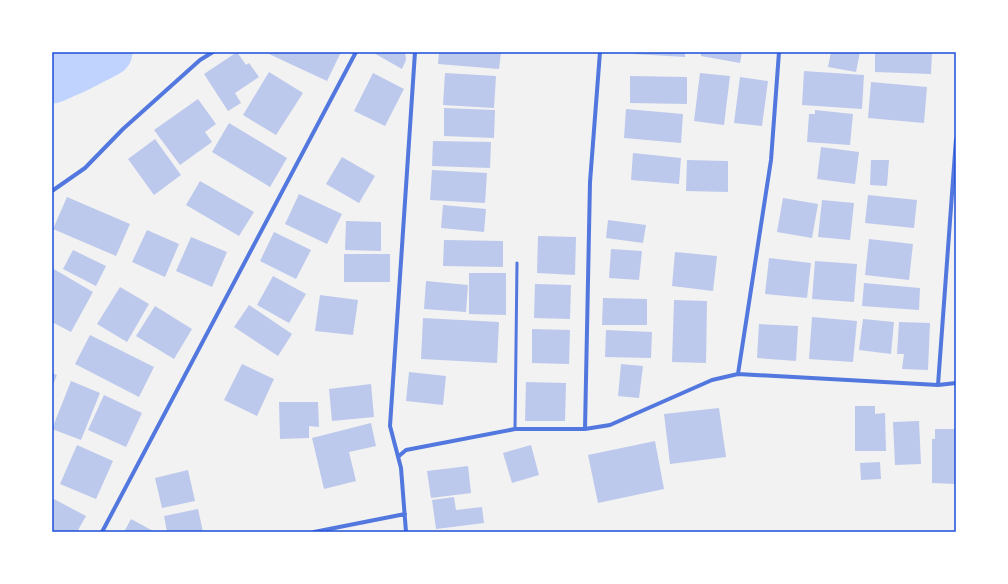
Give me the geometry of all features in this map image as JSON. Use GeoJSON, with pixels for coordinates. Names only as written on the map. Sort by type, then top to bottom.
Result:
{"type":"FeatureCollection","features":[{"type":"Feature","properties":{"kind":"street"},"geometry":{"type":"LineString","coordinates":[[52,191],[86,168],[128,124],[200,60],[213,52]]}},
{"type":"Feature","properties":{"kind":"street"},"geometry":{"type":"LineString","coordinates":[[102,532],[356,52]]}},
{"type":"Feature","properties":{"kind":"street"},"geometry":{"type":"LineString","coordinates":[[406,532],[399,456],[390,426],[415,52]]}},
{"type":"Feature","properties":{"kind":"street"},"geometry":{"type":"LineString","coordinates":[[585,429],[590,182],[600,52]]}},
{"type":"Feature","properties":{"kind":"street"},"geometry":{"type":"LineString","coordinates":[[738,374],[771,160],[779,52]]}},
{"type":"Feature","properties":{"kind":"street"},"geometry":{"type":"LineString","coordinates":[[938,385],[956,138]]}},
{"type":"Feature","properties":{"kind":"street"},"geometry":{"type":"LineString","coordinates":[[399,456],[406,450],[515,429],[585,429],[610,425],[712,380],[738,374],[938,385],[956,383]]}},
{"type":"Feature","properties":{"kind":"street"},"geometry":{"type":"LineString","coordinates":[[314,532],[405,514]]}},
{"type":"Feature","properties":{"kind":"lane"},"geometry":{"type":"LineString","coordinates":[[515,429],[517,263]]}},
{"type":"Feature","properties":{"kind":"building"},"geometry":{"type":"Polygon","coordinates":[[[237,52],[246,65],[249,63],[259,77],[235,93],[241,103],[228,111],[204,74],[237,52]]]}},
{"type":"Feature","properties":{"kind":"building"},"geometry":{"type":"Polygon","coordinates":[[[270,52],[341,52],[327,81],[269,54],[270,52]]]}},
{"type":"Feature","properties":{"kind":"building"},"geometry":{"type":"Polygon","coordinates":[[[372,52],[405,52],[406,60],[402,69],[372,52]]]}},
{"type":"Feature","properties":{"kind":"building"},"geometry":{"type":"Polygon","coordinates":[[[439,52],[501,52],[499,69],[438,64],[439,52]]]}},
{"type":"Feature","properties":{"kind":"building"},"geometry":{"type":"Polygon","coordinates":[[[634,52],[685,52],[685,57],[634,54],[634,52]]]}},
{"type":"Feature","properties":{"kind":"building"},"geometry":{"type":"Polygon","coordinates":[[[701,52],[742,52],[740,63],[701,56],[701,52]]]}},
{"type":"Feature","properties":{"kind":"building"},"geometry":{"type":"Polygon","coordinates":[[[831,52],[860,52],[856,72],[828,67],[831,52]]]}},
{"type":"Feature","properties":{"kind":"building"},"geometry":{"type":"Polygon","coordinates":[[[875,52],[932,52],[931,74],[875,72],[875,52]]]}},
{"type":"Feature","properties":{"kind":"building"},"geometry":{"type":"Polygon","coordinates":[[[804,71],[864,75],[862,109],[802,105],[804,71]]]}},
{"type":"Feature","properties":{"kind":"building"},"geometry":{"type":"Polygon","coordinates":[[[269,72],[303,93],[276,135],[243,115],[269,72]]]}},
{"type":"Feature","properties":{"kind":"building"},"geometry":{"type":"Polygon","coordinates":[[[373,73],[404,89],[385,126],[354,111],[373,73]]]}},
{"type":"Feature","properties":{"kind":"building"},"geometry":{"type":"Polygon","coordinates":[[[445,73],[496,76],[494,108],[443,105],[445,73]]]}},
{"type":"Feature","properties":{"kind":"building"},"geometry":{"type":"Polygon","coordinates":[[[700,73],[730,76],[724,125],[694,121],[700,73]]]}},
{"type":"Feature","properties":{"kind":"building"},"geometry":{"type":"Polygon","coordinates":[[[630,76],[687,77],[687,104],[630,103],[630,76]]]}},
{"type":"Feature","properties":{"kind":"building"},"geometry":{"type":"Polygon","coordinates":[[[740,77],[768,81],[762,126],[734,123],[740,77]]]}},
{"type":"Feature","properties":{"kind":"building"},"geometry":{"type":"Polygon","coordinates":[[[871,82],[927,87],[924,123],[868,118],[871,82]]]}},
{"type":"Feature","properties":{"kind":"building"},"geometry":{"type":"Polygon","coordinates":[[[198,99],[216,124],[205,132],[212,142],[180,165],[154,130],[198,99]]]}},
{"type":"Feature","properties":{"kind":"building"},"geometry":{"type":"Polygon","coordinates":[[[444,108],[495,110],[494,138],[444,136],[444,108]]]}},
{"type":"Feature","properties":{"kind":"building"},"geometry":{"type":"Polygon","coordinates":[[[626,109],[683,114],[681,143],[624,138],[626,109]]]}},
{"type":"Feature","properties":{"kind":"building"},"geometry":{"type":"Polygon","coordinates":[[[815,110],[853,114],[850,145],[807,142],[809,114],[815,114],[815,110]]]}},
{"type":"Feature","properties":{"kind":"building"},"geometry":{"type":"Polygon","coordinates":[[[229,123],[287,158],[270,187],[212,152],[229,123]]]}},
{"type":"Feature","properties":{"kind":"building"},"geometry":{"type":"Polygon","coordinates":[[[155,139],[181,175],[154,195],[128,159],[155,139]]]}},
{"type":"Feature","properties":{"kind":"building"},"geometry":{"type":"Polygon","coordinates":[[[433,141],[491,142],[490,168],[432,166],[433,141]]]}},
{"type":"Feature","properties":{"kind":"building"},"geometry":{"type":"Polygon","coordinates":[[[821,147],[859,152],[855,184],[817,179],[821,147]]]}},
{"type":"Feature","properties":{"kind":"building"},"geometry":{"type":"Polygon","coordinates":[[[633,153],[681,158],[679,184],[631,180],[633,153]]]}},
{"type":"Feature","properties":{"kind":"building"},"geometry":{"type":"Polygon","coordinates":[[[342,157],[375,176],[359,203],[326,184],[342,157]]]}},
{"type":"Feature","properties":{"kind":"building"},"geometry":{"type":"Polygon","coordinates":[[[687,160],[728,161],[728,192],[686,191],[687,160]]]}},
{"type":"Feature","properties":{"kind":"building"},"geometry":{"type":"Polygon","coordinates":[[[871,160],[889,160],[887,186],[870,185],[871,160]]]}},
{"type":"Feature","properties":{"kind":"building"},"geometry":{"type":"Polygon","coordinates":[[[432,170],[487,173],[485,203],[430,200],[432,170]]]}},
{"type":"Feature","properties":{"kind":"building"},"geometry":{"type":"Polygon","coordinates":[[[200,181],[254,212],[239,236],[186,205],[200,181]]]}},
{"type":"Feature","properties":{"kind":"building"},"geometry":{"type":"Polygon","coordinates":[[[299,194],[342,214],[327,244],[285,224],[299,194]]]}},
{"type":"Feature","properties":{"kind":"building"},"geometry":{"type":"Polygon","coordinates":[[[868,195],[917,200],[914,228],[865,223],[868,195]]]}},
{"type":"Feature","properties":{"kind":"building"},"geometry":{"type":"Polygon","coordinates":[[[67,197],[130,224],[116,256],[53,229],[67,197]]]}},
{"type":"Feature","properties":{"kind":"building"},"geometry":{"type":"Polygon","coordinates":[[[783,198],[818,204],[812,238],[777,232],[783,198]]]}},
{"type":"Feature","properties":{"kind":"building"},"geometry":{"type":"Polygon","coordinates":[[[822,200],[854,203],[850,240],[818,237],[822,200]]]}},
{"type":"Feature","properties":{"kind":"building"},"geometry":{"type":"Polygon","coordinates":[[[443,205],[486,209],[484,232],[441,228],[443,205]]]}},
{"type":"Feature","properties":{"kind":"building"},"geometry":{"type":"Polygon","coordinates":[[[608,220],[646,225],[643,243],[606,238],[608,220]]]}},
{"type":"Feature","properties":{"kind":"building"},"geometry":{"type":"Polygon","coordinates":[[[346,221],[381,222],[381,251],[345,250],[346,221]]]}},
{"type":"Feature","properties":{"kind":"building"},"geometry":{"type":"Polygon","coordinates":[[[147,230],[179,244],[165,277],[132,262],[147,230]]]}},
{"type":"Feature","properties":{"kind":"building"},"geometry":{"type":"Polygon","coordinates":[[[274,232],[311,250],[296,279],[260,261],[274,232]]]}},
{"type":"Feature","properties":{"kind":"building"},"geometry":{"type":"Polygon","coordinates":[[[538,236],[576,237],[575,275],[537,273],[538,236]]]}},
{"type":"Feature","properties":{"kind":"building"},"geometry":{"type":"Polygon","coordinates":[[[191,237],[227,252],[212,287],[176,271],[191,237]]]}},
{"type":"Feature","properties":{"kind":"building"},"geometry":{"type":"Polygon","coordinates":[[[869,239],[913,244],[909,280],[865,275],[869,239]]]}},
{"type":"Feature","properties":{"kind":"building"},"geometry":{"type":"Polygon","coordinates":[[[444,240],[503,241],[503,267],[443,266],[444,240]]]}},
{"type":"Feature","properties":{"kind":"building"},"geometry":{"type":"Polygon","coordinates":[[[611,249],[642,251],[639,280],[609,278],[611,249]]]}},
{"type":"Feature","properties":{"kind":"building"},"geometry":{"type":"Polygon","coordinates":[[[73,250],[106,266],[96,286],[63,269],[73,250]]]}},
{"type":"Feature","properties":{"kind":"building"},"geometry":{"type":"Polygon","coordinates":[[[675,252],[717,256],[713,291],[672,286],[675,252]]]}},
{"type":"Feature","properties":{"kind":"building"},"geometry":{"type":"Polygon","coordinates":[[[344,254],[390,254],[390,282],[344,282],[344,254]]]}},
{"type":"Feature","properties":{"kind":"building"},"geometry":{"type":"Polygon","coordinates":[[[769,258],[811,263],[807,298],[765,294],[769,258]]]}},
{"type":"Feature","properties":{"kind":"building"},"geometry":{"type":"Polygon","coordinates":[[[815,261],[857,264],[854,302],[812,299],[815,261]]]}},
{"type":"Feature","properties":{"kind":"building"},"geometry":{"type":"Polygon","coordinates":[[[52,268],[93,292],[71,332],[52,322],[52,268]]]}},
{"type":"Feature","properties":{"kind":"building"},"geometry":{"type":"Polygon","coordinates":[[[469,273],[506,273],[506,315],[469,314],[469,273]]]}},
{"type":"Feature","properties":{"kind":"building"},"geometry":{"type":"Polygon","coordinates":[[[273,276],[306,294],[289,323],[257,305],[273,276]]]}},
{"type":"Feature","properties":{"kind":"building"},"geometry":{"type":"Polygon","coordinates":[[[426,281],[468,285],[466,312],[424,309],[426,281]]]}},
{"type":"Feature","properties":{"kind":"building"},"geometry":{"type":"Polygon","coordinates":[[[864,283],[920,288],[919,310],[862,306],[864,283]]]}},
{"type":"Feature","properties":{"kind":"building"},"geometry":{"type":"Polygon","coordinates":[[[535,284],[571,285],[570,319],[534,318],[535,284]]]}},
{"type":"Feature","properties":{"kind":"building"},"geometry":{"type":"Polygon","coordinates":[[[120,287],[149,304],[127,342],[97,324],[120,287]]]}},
{"type":"Feature","properties":{"kind":"building"},"geometry":{"type":"Polygon","coordinates":[[[320,295],[358,300],[353,335],[315,331],[320,295]]]}},
{"type":"Feature","properties":{"kind":"building"},"geometry":{"type":"Polygon","coordinates":[[[603,298],[647,299],[647,325],[602,325],[603,298]]]}},
{"type":"Feature","properties":{"kind":"building"},"geometry":{"type":"Polygon","coordinates":[[[674,300],[707,301],[706,363],[672,362],[674,300]]]}},
{"type":"Feature","properties":{"kind":"building"},"geometry":{"type":"Polygon","coordinates":[[[249,305],[292,334],[278,356],[234,327],[249,305]]]}},
{"type":"Feature","properties":{"kind":"building"},"geometry":{"type":"Polygon","coordinates":[[[155,306],[192,329],[174,359],[136,336],[155,306]]]}},
{"type":"Feature","properties":{"kind":"building"},"geometry":{"type":"Polygon","coordinates":[[[812,317],[857,321],[853,362],[809,359],[812,317]]]}},
{"type":"Feature","properties":{"kind":"building"},"geometry":{"type":"Polygon","coordinates":[[[423,318],[499,322],[497,363],[421,359],[423,318]]]}},
{"type":"Feature","properties":{"kind":"building"},"geometry":{"type":"Polygon","coordinates":[[[863,319],[894,322],[891,354],[859,350],[863,319]]]}},
{"type":"Feature","properties":{"kind":"building"},"geometry":{"type":"Polygon","coordinates":[[[899,322],[930,323],[928,370],[902,369],[904,354],[897,354],[899,322]]]}},
{"type":"Feature","properties":{"kind":"building"},"geometry":{"type":"Polygon","coordinates":[[[759,324],[798,326],[796,361],[757,358],[759,324]]]}},
{"type":"Feature","properties":{"kind":"building"},"geometry":{"type":"Polygon","coordinates":[[[532,329],[570,330],[569,364],[532,363],[532,329]]]}},
{"type":"Feature","properties":{"kind":"building"},"geometry":{"type":"Polygon","coordinates":[[[606,330],[652,332],[651,358],[605,357],[606,330]]]}},
{"type":"Feature","properties":{"kind":"building"},"geometry":{"type":"Polygon","coordinates":[[[90,335],[154,367],[139,397],[75,364],[90,335]]]}},
{"type":"Feature","properties":{"kind":"building"},"geometry":{"type":"Polygon","coordinates":[[[242,364],[274,379],[257,416],[224,400],[242,364]]]}},
{"type":"Feature","properties":{"kind":"building"},"geometry":{"type":"Polygon","coordinates":[[[621,364],[643,366],[639,398],[618,396],[621,364]]]}},
{"type":"Feature","properties":{"kind":"building"},"geometry":{"type":"Polygon","coordinates":[[[409,372],[446,376],[443,405],[406,401],[409,372]]]}},
{"type":"Feature","properties":{"kind":"building"},"geometry":{"type":"Polygon","coordinates":[[[52,373],[57,375],[52,387],[52,373]]]}},
{"type":"Feature","properties":{"kind":"building"},"geometry":{"type":"Polygon","coordinates":[[[71,381],[100,393],[81,440],[52,429],[71,381]]]}},
{"type":"Feature","properties":{"kind":"building"},"geometry":{"type":"Polygon","coordinates":[[[526,382],[566,383],[565,421],[525,421],[526,382]]]}},
{"type":"Feature","properties":{"kind":"building"},"geometry":{"type":"Polygon","coordinates":[[[371,384],[374,417],[332,421],[329,389],[371,384]]]}},
{"type":"Feature","properties":{"kind":"building"},"geometry":{"type":"Polygon","coordinates":[[[104,395],[142,413],[126,447],[88,430],[104,395]]]}},
{"type":"Feature","properties":{"kind":"building"},"geometry":{"type":"Polygon","coordinates":[[[279,402],[318,402],[319,427],[309,426],[309,438],[280,439],[279,402]]]}},
{"type":"Feature","properties":{"kind":"building"},"geometry":{"type":"Polygon","coordinates":[[[855,406],[875,406],[875,414],[885,413],[886,451],[855,451],[855,406]]]}},
{"type":"Feature","properties":{"kind":"building"},"geometry":{"type":"Polygon","coordinates":[[[719,408],[726,457],[670,464],[664,414],[719,408]]]}},
{"type":"Feature","properties":{"kind":"building"},"geometry":{"type":"Polygon","coordinates":[[[919,421],[921,464],[895,465],[893,422],[919,421]]]}},
{"type":"Feature","properties":{"kind":"building"},"geometry":{"type":"Polygon","coordinates":[[[371,423],[376,446],[349,452],[356,481],[324,489],[312,438],[371,423]]]}},
{"type":"Feature","properties":{"kind":"building"},"geometry":{"type":"Polygon","coordinates":[[[935,429],[955,429],[955,484],[932,483],[932,439],[935,439],[935,429]]]}},
{"type":"Feature","properties":{"kind":"building"},"geometry":{"type":"Polygon","coordinates":[[[655,441],[664,489],[598,503],[588,455],[655,441]]]}},
{"type":"Feature","properties":{"kind":"building"},"geometry":{"type":"Polygon","coordinates":[[[77,445],[113,461],[96,499],[60,484],[77,445]]]}},
{"type":"Feature","properties":{"kind":"building"},"geometry":{"type":"Polygon","coordinates":[[[531,445],[539,475],[512,483],[503,453],[531,445]]]}},
{"type":"Feature","properties":{"kind":"building"},"geometry":{"type":"Polygon","coordinates":[[[880,462],[881,479],[861,480],[860,463],[880,462]]]}},
{"type":"Feature","properties":{"kind":"building"},"geometry":{"type":"Polygon","coordinates":[[[468,466],[471,493],[431,498],[427,471],[468,466]]]}},
{"type":"Feature","properties":{"kind":"building"},"geometry":{"type":"Polygon","coordinates":[[[188,470],[195,501],[162,508],[155,478],[188,470]]]}},
{"type":"Feature","properties":{"kind":"building"},"geometry":{"type":"Polygon","coordinates":[[[454,497],[456,510],[482,507],[484,523],[436,529],[432,500],[454,497]]]}},
{"type":"Feature","properties":{"kind":"building"},"geometry":{"type":"Polygon","coordinates":[[[52,498],[86,516],[77,532],[52,532],[52,498]]]}},
{"type":"Feature","properties":{"kind":"building"},"geometry":{"type":"Polygon","coordinates":[[[198,509],[203,532],[167,532],[164,516],[198,509]]]}},
{"type":"Feature","properties":{"kind":"building"},"geometry":{"type":"Polygon","coordinates":[[[131,519],[155,532],[124,532],[131,519]]]}},
{"type":"Feature","properties":{"kind":"waterway"},"geometry":{"type":"LineString","coordinates":[[52,79],[108,52]]}}]}
